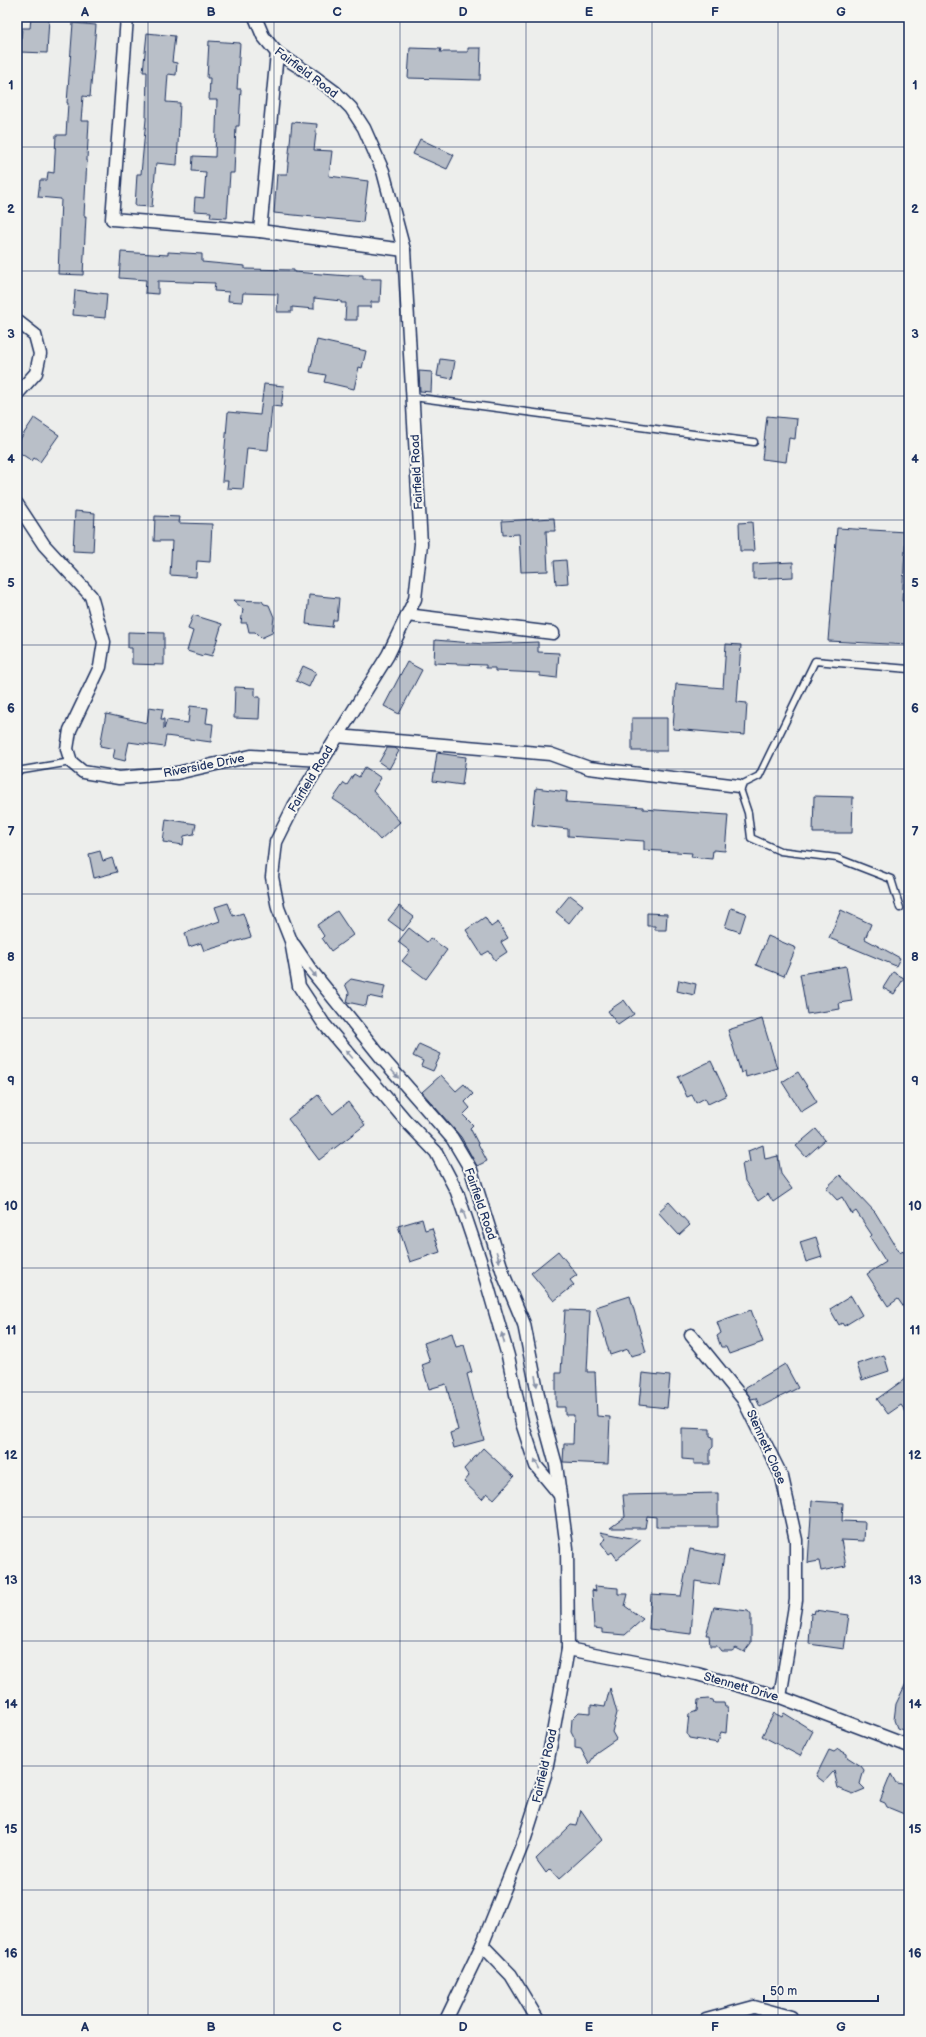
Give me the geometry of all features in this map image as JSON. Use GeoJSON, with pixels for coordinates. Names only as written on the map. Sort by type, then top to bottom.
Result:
{"type":"FeatureCollection","features":[{"type":"Feature","properties":{"kind":"street"},"geometry":{"type":"LineString","coordinates":[[127,17],[112,219],[260,230],[404,250]]}},
{"type":"Feature","properties":{"kind":"street","name":"Fairfield Road"},"geometry":{"type":"LineString","coordinates":[[255,17],[263,36],[277,53],[336,92],[351,108],[364,128],[383,171],[404,250],[421,544],[415,599],[388,655],[294,806],[276,842],[272,877],[278,908],[291,941],[299,986],[329,1030],[406,1121],[436,1152],[457,1192],[484,1273],[508,1356],[522,1423],[536,1466],[560,1495]]}},
{"type":"Feature","properties":{"kind":"street"},"geometry":{"type":"LineString","coordinates":[[260,230],[277,53]]}},
{"type":"Feature","properties":{"kind":"street"},"geometry":{"type":"LineString","coordinates":[[17,321],[35,335],[40,354],[36,373],[17,394]]}},
{"type":"Feature","properties":{"kind":"street"},"geometry":{"type":"LineString","coordinates":[[17,504],[44,545],[90,596],[104,642],[100,667],[70,730],[67,749],[71,762]]}},
{"type":"Feature","properties":{"kind":"street"},"geometry":{"type":"LineString","coordinates":[[407,615],[552,633]]}},
{"type":"Feature","properties":{"kind":"street"},"geometry":{"type":"LineString","coordinates":[[337,736],[550,754],[589,768],[740,786]]}},
{"type":"Feature","properties":{"kind":"street","name":"Riverside Drive"},"geometry":{"type":"LineString","coordinates":[[71,762],[83,772],[119,778],[177,773],[251,756],[322,760]]}},
{"type":"Feature","properties":{"kind":"street","name":"Fairfield Road"},"geometry":{"type":"LineString","coordinates":[[291,941],[310,970],[381,1057],[452,1138],[471,1170],[504,1276],[524,1324],[541,1410],[556,1465],[567,1548],[568,1649],[545,1775],[525,1838],[482,1945],[446,2020]]}},
{"type":"Feature","properties":{"kind":"street","name":"Stennett Close"},"geometry":{"type":"LineString","coordinates":[[691,1335],[744,1399],[782,1477],[796,1540],[796,1600],[780,1697]]}},
{"type":"Feature","properties":{"kind":"street","name":"Stennett Drive"},"geometry":{"type":"LineString","coordinates":[[568,1649],[697,1674],[780,1697],[909,1746]]}},
{"type":"Feature","properties":{"kind":"street"},"geometry":{"type":"LineString","coordinates":[[482,1945],[511,1975],[538,2020]]}},
{"type":"Feature","properties":{"kind":"street"},"geometry":{"type":"LineString","coordinates":[[706,2020],[754,2008],[791,2017],[792,2020]]}},
{"type":"Feature","properties":{"kind":"lane"},"geometry":{"type":"LineString","coordinates":[[413,397],[754,442]]}},
{"type":"Feature","properties":{"kind":"lane"},"geometry":{"type":"LineString","coordinates":[[900,908],[891,879],[837,858],[780,850],[751,838],[748,814],[740,786],[759,776],[815,661],[909,669]]}},
{"type":"Feature","properties":{"kind":"lane"},"geometry":{"type":"LineString","coordinates":[[17,771],[71,762]]}},
{"type":"Feature","properties":{"kind":"building"},"geometry":{"type":"Polygon","coordinates":[[[31,17],[49,18],[47,53],[20,52],[22,28],[30,28],[31,17]]]}},
{"type":"Feature","properties":{"kind":"building"},"geometry":{"type":"Polygon","coordinates":[[[73,23],[96,25],[90,97],[83,96],[81,121],[89,121],[84,216],[86,216],[83,275],[58,274],[61,199],[38,197],[40,180],[47,180],[48,172],[54,173],[56,135],[66,135],[73,23]]]}},
{"type":"Feature","properties":{"kind":"building"},"geometry":{"type":"Polygon","coordinates":[[[147,33],[175,36],[172,62],[177,63],[176,75],[168,74],[166,102],[180,103],[177,165],[156,163],[152,207],[135,206],[137,174],[141,174],[146,119],[147,72],[143,72],[147,33]]]}},
{"type":"Feature","properties":{"kind":"building"},"geometry":{"type":"Polygon","coordinates":[[[209,41],[240,43],[237,89],[241,89],[239,126],[236,126],[234,173],[230,173],[227,218],[210,217],[211,212],[194,211],[195,197],[204,198],[206,172],[192,171],[193,156],[215,157],[217,100],[209,100],[210,78],[207,78],[209,41]]]}},
{"type":"Feature","properties":{"kind":"building"},"geometry":{"type":"Polygon","coordinates":[[[410,48],[441,49],[440,52],[468,52],[468,48],[481,48],[480,80],[408,78],[410,48]]]}},
{"type":"Feature","properties":{"kind":"building"},"geometry":{"type":"Polygon","coordinates":[[[292,122],[317,124],[314,150],[332,151],[329,176],[368,181],[363,222],[274,213],[277,174],[287,174],[292,122]]]}},
{"type":"Feature","properties":{"kind":"building"},"geometry":{"type":"Polygon","coordinates":[[[420,139],[454,155],[447,169],[413,154],[420,139]]]}},
{"type":"Feature","properties":{"kind":"building"},"geometry":{"type":"Polygon","coordinates":[[[121,252],[168,255],[168,252],[202,254],[202,262],[245,266],[245,269],[294,270],[294,272],[349,276],[363,275],[363,279],[381,279],[380,302],[371,302],[371,307],[357,307],[357,320],[345,320],[346,303],[341,303],[341,301],[314,298],[314,309],[292,307],[292,312],[277,312],[278,294],[243,293],[242,302],[228,301],[229,292],[214,291],[215,283],[158,281],[158,294],[145,293],[146,280],[119,278],[121,252]]]}},
{"type":"Feature","properties":{"kind":"building"},"geometry":{"type":"Polygon","coordinates":[[[75,290],[107,294],[105,318],[73,315],[75,290]]]}},
{"type":"Feature","properties":{"kind":"building"},"geometry":{"type":"Polygon","coordinates":[[[317,340],[366,351],[362,368],[359,367],[354,389],[324,382],[326,375],[310,372],[317,340]]]}},
{"type":"Feature","properties":{"kind":"building"},"geometry":{"type":"Polygon","coordinates":[[[440,359],[455,361],[452,379],[437,376],[440,359]]]}},
{"type":"Feature","properties":{"kind":"building"},"geometry":{"type":"Polygon","coordinates":[[[419,371],[432,372],[431,392],[420,391],[419,371]]]}},
{"type":"Feature","properties":{"kind":"building"},"geometry":{"type":"Polygon","coordinates":[[[264,384],[284,386],[281,407],[272,406],[268,450],[247,448],[243,489],[227,488],[228,481],[222,481],[228,412],[260,415],[264,384]]]}},
{"type":"Feature","properties":{"kind":"building"},"geometry":{"type":"Polygon","coordinates":[[[767,416],[797,419],[795,439],[789,438],[786,462],[762,459],[767,416]]]}},
{"type":"Feature","properties":{"kind":"building"},"geometry":{"type":"Polygon","coordinates":[[[34,418],[59,435],[40,462],[34,458],[32,461],[17,451],[17,444],[34,418]]]}},
{"type":"Feature","properties":{"kind":"building"},"geometry":{"type":"Polygon","coordinates":[[[75,511],[95,513],[93,552],[73,551],[75,511]]]}},
{"type":"Feature","properties":{"kind":"building"},"geometry":{"type":"Polygon","coordinates":[[[155,516],[180,517],[179,523],[212,524],[210,562],[197,561],[196,577],[170,575],[172,541],[154,541],[155,516]]]}},
{"type":"Feature","properties":{"kind":"building"},"geometry":{"type":"Polygon","coordinates":[[[554,518],[555,531],[546,531],[548,571],[521,572],[519,534],[503,535],[502,521],[554,518]]]}},
{"type":"Feature","properties":{"kind":"building"},"geometry":{"type":"Polygon","coordinates":[[[752,522],[754,551],[740,551],[739,523],[752,522]]]}},
{"type":"Feature","properties":{"kind":"building"},"geometry":{"type":"Polygon","coordinates":[[[837,528],[906,532],[902,601],[909,601],[909,645],[828,641],[837,528]]]}},
{"type":"Feature","properties":{"kind":"building"},"geometry":{"type":"Polygon","coordinates":[[[566,560],[568,583],[556,584],[554,561],[566,560]]]}},
{"type":"Feature","properties":{"kind":"building"},"geometry":{"type":"Polygon","coordinates":[[[793,562],[793,577],[753,579],[753,564],[793,562]]]}},
{"type":"Feature","properties":{"kind":"building"},"geometry":{"type":"Polygon","coordinates":[[[309,595],[339,598],[337,620],[333,620],[332,627],[306,624],[309,595]]]}},
{"type":"Feature","properties":{"kind":"building"},"geometry":{"type":"Polygon","coordinates":[[[233,600],[262,601],[264,604],[269,605],[274,617],[272,633],[261,638],[255,632],[249,632],[247,623],[241,623],[243,609],[233,600]]]}},
{"type":"Feature","properties":{"kind":"building"},"geometry":{"type":"Polygon","coordinates":[[[193,615],[222,624],[212,656],[204,654],[203,656],[187,651],[193,631],[188,629],[193,615]]]}},
{"type":"Feature","properties":{"kind":"building"},"geometry":{"type":"Polygon","coordinates":[[[128,632],[164,633],[164,665],[132,664],[132,648],[128,648],[128,632]]]}},
{"type":"Feature","properties":{"kind":"building"},"geometry":{"type":"Polygon","coordinates":[[[435,640],[484,644],[538,642],[538,652],[559,653],[557,678],[540,676],[540,673],[495,671],[495,668],[486,668],[486,665],[434,663],[435,640]]]}},
{"type":"Feature","properties":{"kind":"building"},"geometry":{"type":"Polygon","coordinates":[[[726,644],[741,645],[737,702],[747,703],[745,735],[673,729],[676,684],[723,688],[726,644]]]}},
{"type":"Feature","properties":{"kind":"building"},"geometry":{"type":"Polygon","coordinates":[[[407,662],[422,670],[399,714],[384,706],[407,662]]]}},
{"type":"Feature","properties":{"kind":"building"},"geometry":{"type":"Polygon","coordinates":[[[303,666],[316,672],[309,687],[296,681],[303,666]]]}},
{"type":"Feature","properties":{"kind":"building"},"geometry":{"type":"Polygon","coordinates":[[[235,687],[255,688],[255,697],[260,697],[259,719],[234,718],[235,687]]]}},
{"type":"Feature","properties":{"kind":"building"},"geometry":{"type":"Polygon","coordinates":[[[190,706],[208,708],[206,723],[213,724],[211,742],[166,736],[164,747],[129,742],[125,761],[113,758],[115,749],[100,746],[106,714],[147,723],[149,707],[163,709],[161,719],[164,719],[164,729],[167,720],[188,723],[190,706]]]}},
{"type":"Feature","properties":{"kind":"building"},"geometry":{"type":"Polygon","coordinates":[[[632,718],[667,718],[667,751],[632,751],[632,718]]]}},
{"type":"Feature","properties":{"kind":"building"},"geometry":{"type":"Polygon","coordinates":[[[387,748],[395,748],[399,751],[389,769],[379,762],[387,748]]]}},
{"type":"Feature","properties":{"kind":"building"},"geometry":{"type":"Polygon","coordinates":[[[437,753],[466,757],[462,785],[433,781],[437,753]]]}},
{"type":"Feature","properties":{"kind":"building"},"geometry":{"type":"Polygon","coordinates":[[[365,767],[381,778],[373,791],[400,822],[380,840],[357,815],[333,799],[344,783],[347,785],[354,774],[359,777],[365,767]]]}},
{"type":"Feature","properties":{"kind":"building"},"geometry":{"type":"Polygon","coordinates":[[[536,788],[567,792],[566,802],[728,815],[725,851],[713,850],[712,859],[691,857],[692,853],[644,850],[644,841],[568,836],[568,829],[532,825],[536,788]]]}},
{"type":"Feature","properties":{"kind":"building"},"geometry":{"type":"Polygon","coordinates":[[[814,796],[853,797],[852,833],[813,833],[814,796]]]}},
{"type":"Feature","properties":{"kind":"building"},"geometry":{"type":"Polygon","coordinates":[[[166,819],[196,824],[194,834],[184,836],[183,845],[163,842],[166,819]]]}},
{"type":"Feature","properties":{"kind":"building"},"geometry":{"type":"Polygon","coordinates":[[[100,851],[103,861],[112,858],[117,872],[94,878],[89,854],[100,851]]]}},
{"type":"Feature","properties":{"kind":"building"},"geometry":{"type":"Polygon","coordinates":[[[570,895],[583,905],[569,923],[556,912],[570,895]]]}},
{"type":"Feature","properties":{"kind":"building"},"geometry":{"type":"Polygon","coordinates":[[[228,903],[233,916],[243,913],[251,937],[204,951],[201,943],[189,947],[185,933],[220,921],[215,907],[228,903]]]}},
{"type":"Feature","properties":{"kind":"building"},"geometry":{"type":"Polygon","coordinates":[[[399,906],[414,917],[403,931],[388,920],[399,906]]]}},
{"type":"Feature","properties":{"kind":"building"},"geometry":{"type":"Polygon","coordinates":[[[731,908],[746,913],[740,932],[725,927],[731,908]]]}},
{"type":"Feature","properties":{"kind":"building"},"geometry":{"type":"Polygon","coordinates":[[[841,910],[871,924],[865,939],[900,958],[896,966],[829,938],[841,910]]]}},
{"type":"Feature","properties":{"kind":"building"},"geometry":{"type":"Polygon","coordinates":[[[337,911],[353,935],[331,951],[322,938],[324,936],[317,925],[337,911]]]}},
{"type":"Feature","properties":{"kind":"building"},"geometry":{"type":"Polygon","coordinates":[[[647,913],[667,914],[666,930],[655,930],[655,926],[647,926],[647,913]]]}},
{"type":"Feature","properties":{"kind":"building"},"geometry":{"type":"Polygon","coordinates":[[[485,917],[491,927],[498,922],[508,938],[501,942],[507,952],[495,960],[489,951],[482,955],[466,930],[485,917]]]}},
{"type":"Feature","properties":{"kind":"building"},"geometry":{"type":"Polygon","coordinates":[[[409,928],[427,942],[430,938],[447,950],[426,979],[402,961],[410,951],[398,942],[409,928]]]}},
{"type":"Feature","properties":{"kind":"building"},"geometry":{"type":"Polygon","coordinates":[[[768,936],[796,948],[784,976],[756,965],[768,936]]]}},
{"type":"Feature","properties":{"kind":"building"},"geometry":{"type":"Polygon","coordinates":[[[846,966],[852,1001],[839,1003],[840,1009],[807,1014],[800,974],[846,966]]]}},
{"type":"Feature","properties":{"kind":"building"},"geometry":{"type":"Polygon","coordinates":[[[893,972],[904,978],[894,994],[883,988],[893,972]]]}},
{"type":"Feature","properties":{"kind":"building"},"geometry":{"type":"Polygon","coordinates":[[[351,979],[385,986],[382,999],[368,996],[366,1006],[347,1002],[349,993],[345,984],[351,979]]]}},
{"type":"Feature","properties":{"kind":"building"},"geometry":{"type":"Polygon","coordinates":[[[679,980],[696,984],[694,995],[677,991],[679,980]]]}},
{"type":"Feature","properties":{"kind":"building"},"geometry":{"type":"Polygon","coordinates":[[[624,1000],[634,1014],[618,1025],[608,1011],[624,1000]]]}},
{"type":"Feature","properties":{"kind":"building"},"geometry":{"type":"Polygon","coordinates":[[[762,1019],[777,1068],[746,1077],[745,1071],[741,1073],[728,1030],[762,1019]]]}},
{"type":"Feature","properties":{"kind":"building"},"geometry":{"type":"Polygon","coordinates":[[[419,1044],[441,1054],[433,1071],[421,1066],[423,1061],[413,1056],[419,1044]]]}},
{"type":"Feature","properties":{"kind":"building"},"geometry":{"type":"Polygon","coordinates":[[[711,1061],[727,1095],[708,1104],[705,1098],[696,1103],[692,1095],[687,1097],[678,1077],[711,1061]]]}},
{"type":"Feature","properties":{"kind":"building"},"geometry":{"type":"Polygon","coordinates":[[[798,1072],[817,1102],[801,1112],[782,1082],[798,1072]]]}},
{"type":"Feature","properties":{"kind":"building"},"geometry":{"type":"Polygon","coordinates":[[[441,1075],[456,1091],[464,1084],[473,1094],[465,1102],[470,1108],[463,1115],[473,1125],[470,1128],[487,1161],[477,1166],[461,1137],[422,1092],[441,1075]]]}},
{"type":"Feature","properties":{"kind":"building"},"geometry":{"type":"Polygon","coordinates":[[[318,1095],[333,1114],[348,1102],[365,1125],[319,1160],[288,1119],[318,1095]]]}},
{"type":"Feature","properties":{"kind":"building"},"geometry":{"type":"Polygon","coordinates":[[[816,1129],[825,1140],[806,1157],[796,1146],[816,1129]]]}},
{"type":"Feature","properties":{"kind":"building"},"geometry":{"type":"Polygon","coordinates":[[[763,1145],[765,1159],[778,1156],[781,1174],[792,1189],[773,1202],[768,1194],[758,1201],[745,1181],[742,1164],[750,1162],[748,1151],[763,1145]]]}},
{"type":"Feature","properties":{"kind":"building"},"geometry":{"type":"Polygon","coordinates":[[[840,1175],[875,1212],[900,1253],[903,1251],[909,1260],[909,1315],[898,1299],[888,1306],[867,1274],[886,1262],[870,1237],[872,1235],[856,1211],[852,1214],[842,1197],[837,1200],[826,1188],[840,1175]]]}},
{"type":"Feature","properties":{"kind":"building"},"geometry":{"type":"Polygon","coordinates":[[[669,1202],[690,1225],[679,1235],[658,1212],[669,1202]]]}},
{"type":"Feature","properties":{"kind":"building"},"geometry":{"type":"Polygon","coordinates":[[[422,1219],[425,1230],[432,1228],[440,1252],[410,1262],[398,1226],[422,1219]]]}},
{"type":"Feature","properties":{"kind":"building"},"geometry":{"type":"Polygon","coordinates":[[[816,1237],[822,1257],[806,1262],[800,1242],[816,1237]]]}},
{"type":"Feature","properties":{"kind":"building"},"geometry":{"type":"Polygon","coordinates":[[[558,1251],[577,1275],[570,1280],[574,1285],[554,1301],[531,1273],[558,1251]]]}},
{"type":"Feature","properties":{"kind":"building"},"geometry":{"type":"Polygon","coordinates":[[[630,1296],[646,1352],[631,1356],[628,1349],[610,1355],[596,1307],[630,1296]]]}},
{"type":"Feature","properties":{"kind":"building"},"geometry":{"type":"Polygon","coordinates":[[[851,1296],[862,1315],[844,1326],[842,1323],[839,1325],[830,1309],[851,1296]]]}},
{"type":"Feature","properties":{"kind":"building"},"geometry":{"type":"Polygon","coordinates":[[[565,1310],[590,1311],[587,1372],[595,1372],[597,1416],[610,1417],[608,1464],[563,1462],[564,1444],[573,1444],[574,1415],[565,1415],[565,1407],[556,1407],[556,1373],[561,1373],[565,1310]]]}},
{"type":"Feature","properties":{"kind":"building"},"geometry":{"type":"Polygon","coordinates":[[[751,1310],[763,1342],[729,1354],[726,1347],[721,1347],[717,1336],[721,1333],[717,1322],[751,1310]]]}},
{"type":"Feature","properties":{"kind":"building"},"geometry":{"type":"Polygon","coordinates":[[[452,1333],[456,1347],[464,1345],[472,1372],[467,1374],[484,1440],[454,1448],[450,1433],[458,1430],[446,1384],[429,1389],[422,1365],[430,1362],[424,1343],[452,1333]]]}},
{"type":"Feature","properties":{"kind":"building"},"geometry":{"type":"Polygon","coordinates":[[[884,1355],[889,1371],[862,1380],[857,1364],[884,1355]]]}},
{"type":"Feature","properties":{"kind":"building"},"geometry":{"type":"Polygon","coordinates":[[[785,1364],[798,1388],[760,1407],[756,1398],[751,1399],[745,1390],[746,1387],[785,1364]]]}},
{"type":"Feature","properties":{"kind":"building"},"geometry":{"type":"Polygon","coordinates":[[[642,1373],[670,1376],[667,1408],[639,1405],[642,1373]]]}},
{"type":"Feature","properties":{"kind":"building"},"geometry":{"type":"Polygon","coordinates":[[[909,1376],[909,1416],[901,1405],[888,1414],[877,1399],[909,1376]]]}},
{"type":"Feature","properties":{"kind":"building"},"geometry":{"type":"Polygon","coordinates":[[[682,1428],[710,1429],[710,1436],[713,1437],[713,1447],[710,1450],[710,1464],[694,1464],[694,1460],[682,1459],[682,1428]]]}},
{"type":"Feature","properties":{"kind":"building"},"geometry":{"type":"Polygon","coordinates":[[[483,1448],[514,1477],[494,1499],[487,1493],[482,1499],[464,1482],[469,1476],[464,1469],[483,1448]]]}},
{"type":"Feature","properties":{"kind":"building"},"geometry":{"type":"Polygon","coordinates":[[[718,1493],[718,1527],[656,1527],[656,1517],[647,1516],[645,1528],[610,1528],[625,1517],[623,1495],[718,1493]]]}},
{"type":"Feature","properties":{"kind":"building"},"geometry":{"type":"Polygon","coordinates":[[[812,1501],[843,1503],[842,1521],[865,1522],[864,1541],[841,1540],[846,1566],[821,1571],[819,1561],[808,1563],[812,1501]]]}},
{"type":"Feature","properties":{"kind":"building"},"geometry":{"type":"Polygon","coordinates":[[[600,1532],[641,1540],[617,1559],[612,1552],[609,1554],[601,1543],[606,1539],[600,1532]]]}},
{"type":"Feature","properties":{"kind":"building"},"geometry":{"type":"Polygon","coordinates":[[[690,1549],[724,1556],[719,1585],[695,1581],[691,1634],[649,1629],[651,1594],[681,1596],[690,1549]]]}},
{"type":"Feature","properties":{"kind":"building"},"geometry":{"type":"Polygon","coordinates":[[[595,1586],[618,1588],[618,1594],[628,1594],[625,1606],[643,1619],[625,1635],[602,1633],[602,1629],[594,1628],[592,1590],[596,1591],[595,1586]]]}},
{"type":"Feature","properties":{"kind":"building"},"geometry":{"type":"Polygon","coordinates":[[[714,1607],[748,1611],[751,1615],[751,1643],[744,1652],[736,1648],[732,1651],[721,1651],[717,1646],[710,1646],[709,1635],[706,1635],[714,1607]]]}},
{"type":"Feature","properties":{"kind":"building"},"geometry":{"type":"Polygon","coordinates":[[[815,1610],[849,1615],[844,1649],[809,1644],[811,1613],[814,1614],[815,1610]]]}},
{"type":"Feature","properties":{"kind":"building"},"geometry":{"type":"Polygon","coordinates":[[[909,1677],[909,1732],[897,1728],[894,1720],[896,1704],[909,1677]]]}},
{"type":"Feature","properties":{"kind":"building"},"geometry":{"type":"Polygon","coordinates":[[[610,1688],[617,1713],[612,1732],[616,1739],[597,1752],[589,1764],[581,1749],[575,1748],[575,1739],[571,1731],[572,1719],[579,1712],[591,1713],[591,1705],[605,1707],[610,1688]]]}},
{"type":"Feature","properties":{"kind":"building"},"geometry":{"type":"Polygon","coordinates":[[[698,1700],[713,1700],[714,1703],[724,1703],[725,1707],[728,1707],[726,1733],[721,1732],[718,1743],[689,1738],[687,1734],[689,1714],[697,1711],[698,1700]]]}},
{"type":"Feature","properties":{"kind":"building"},"geometry":{"type":"Polygon","coordinates":[[[774,1713],[782,1717],[784,1713],[813,1731],[800,1756],[762,1736],[774,1713]]]}},
{"type":"Feature","properties":{"kind":"building"},"geometry":{"type":"Polygon","coordinates":[[[838,1749],[847,1754],[847,1757],[861,1766],[864,1770],[860,1784],[865,1789],[853,1794],[838,1788],[834,1771],[824,1782],[816,1776],[829,1750],[834,1752],[838,1749]]]}},
{"type":"Feature","properties":{"kind":"building"},"geometry":{"type":"Polygon","coordinates":[[[891,1774],[896,1783],[909,1785],[909,1816],[887,1807],[885,1803],[880,1801],[891,1774]]]}},
{"type":"Feature","properties":{"kind":"building"},"geometry":{"type":"Polygon","coordinates":[[[581,1810],[602,1840],[559,1879],[550,1869],[546,1873],[536,1859],[571,1825],[577,1826],[581,1810]]]}}]}
